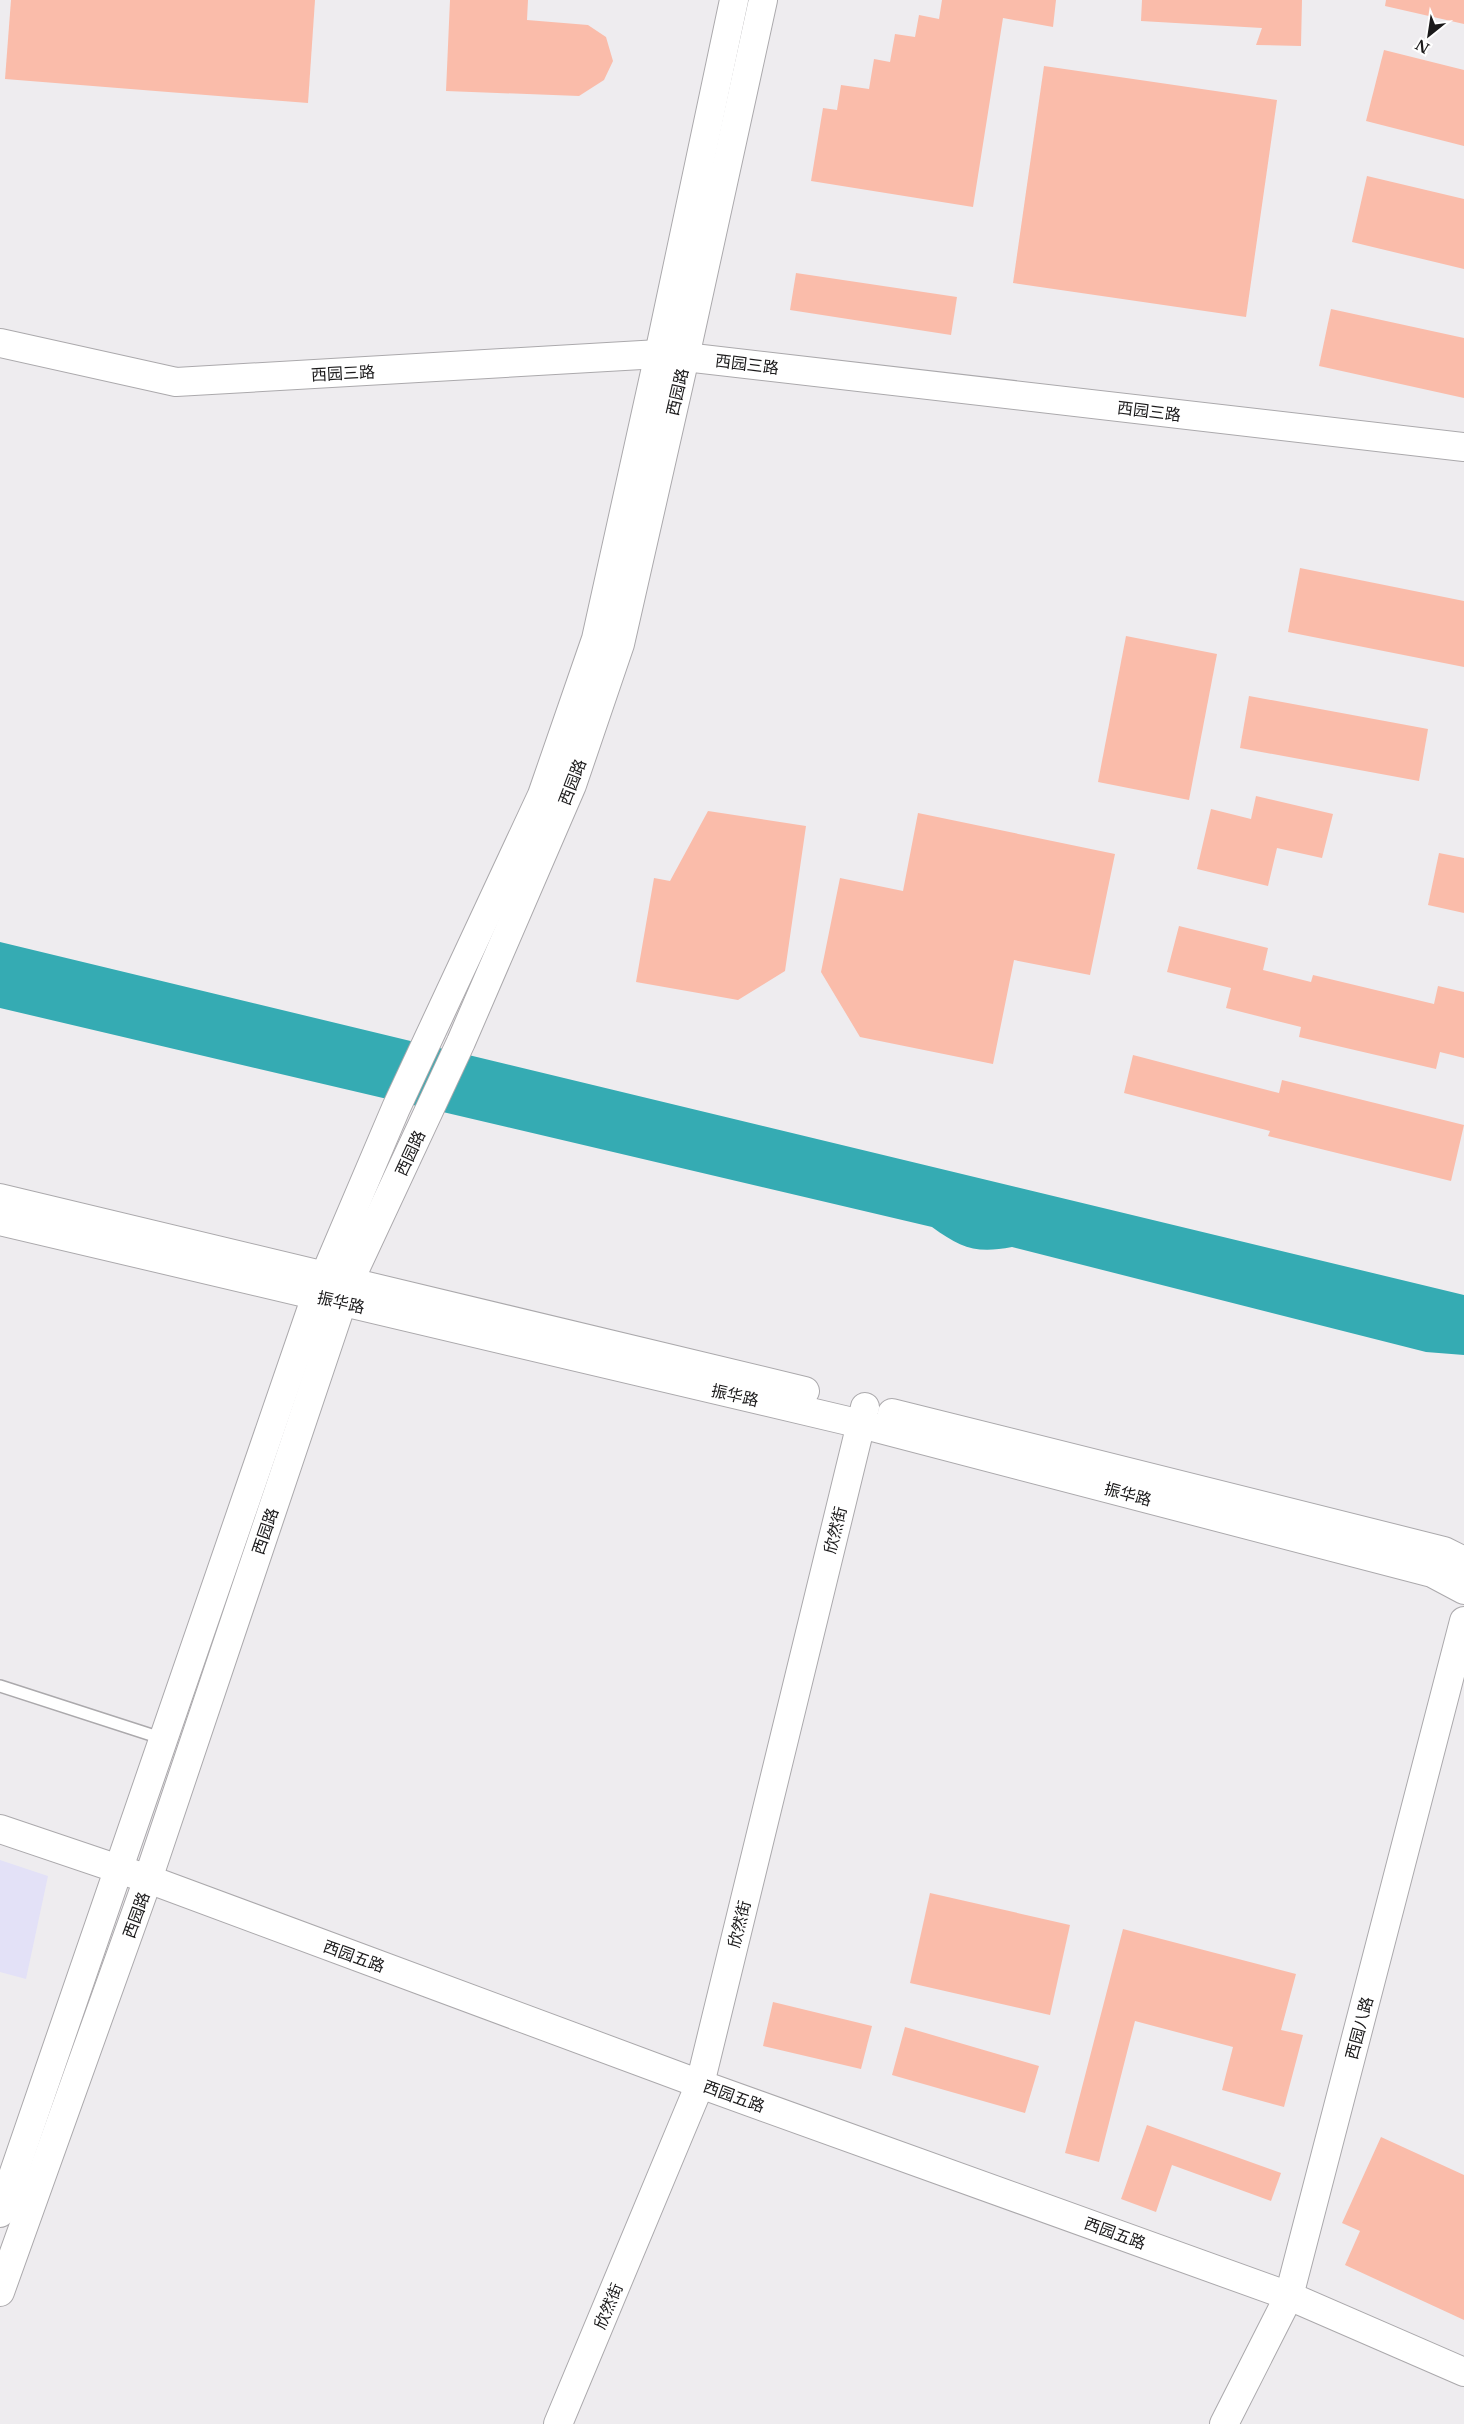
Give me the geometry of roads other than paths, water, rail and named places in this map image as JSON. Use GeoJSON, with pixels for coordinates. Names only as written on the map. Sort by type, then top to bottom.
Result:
{"type":"FeatureCollection","features":[{"type":"Feature","properties":{"kind":"main road","name":"西园路"},"geometry":{"type":"LineString","coordinates":[[0,2292],[148,1879],[333,1289],[426,1119],[461,1042],[572,785],[620,644],[734,0]]}},
{"type":"Feature","properties":{"kind":"main road","name":"西园路"},"geometry":{"type":"LineString","coordinates":[[0,2213],[164,1738],[333,1289],[396,1108],[542,795],[596,639],[672,356],[763,0]]}},
{"type":"Feature","properties":{"kind":"main road","name":"西园三路"},"geometry":{"type":"LineString","coordinates":[[0,343],[176,382],[672,356],[1464,447]]}},
{"type":"Feature","properties":{"kind":"main road","name":"振华路"},"geometry":{"type":"LineString","coordinates":[[0,1198],[333,1289]]}},
{"type":"Feature","properties":{"kind":"main road","name":"振华路"},"geometry":{"type":"LineString","coordinates":[[0,1221],[333,1289],[1434,1548],[1464,1561]]}},
{"type":"Feature","properties":{"kind":"main road","name":"振华路"},"geometry":{"type":"LineString","coordinates":[[863,1415],[1432,1573],[1464,1590]]}},
{"type":"Feature","properties":{"kind":"main road","name":"欣然街"},"geometry":{"type":"LineString","coordinates":[[558,2424],[700,2084],[863,1415]]}},
{"type":"Feature","properties":{"kind":"main road","name":"西园八路"},"geometry":{"type":"LineString","coordinates":[[1224,2424],[1289,2296],[1464,1621]]}},
{"type":"Feature","properties":{"kind":"main road","name":"西园五路"},"geometry":{"type":"LineString","coordinates":[[0,1828],[148,1879],[700,2084],[1289,2296],[1464,2372]]}},
{"type":"Feature","properties":{"kind":"lane"},"geometry":{"type":"LineString","coordinates":[[0,1686],[164,1738]]}},
{"type":"Feature","properties":{"kind":"water"},"geometry":{"type":"Polygon","coordinates":[[[0,942],[1464,1295],[1464,1355],[1426,1352],[1012,1247],[988,1250],[969,1248],[932,1227],[0,1008],[0,942]]]}}]}
